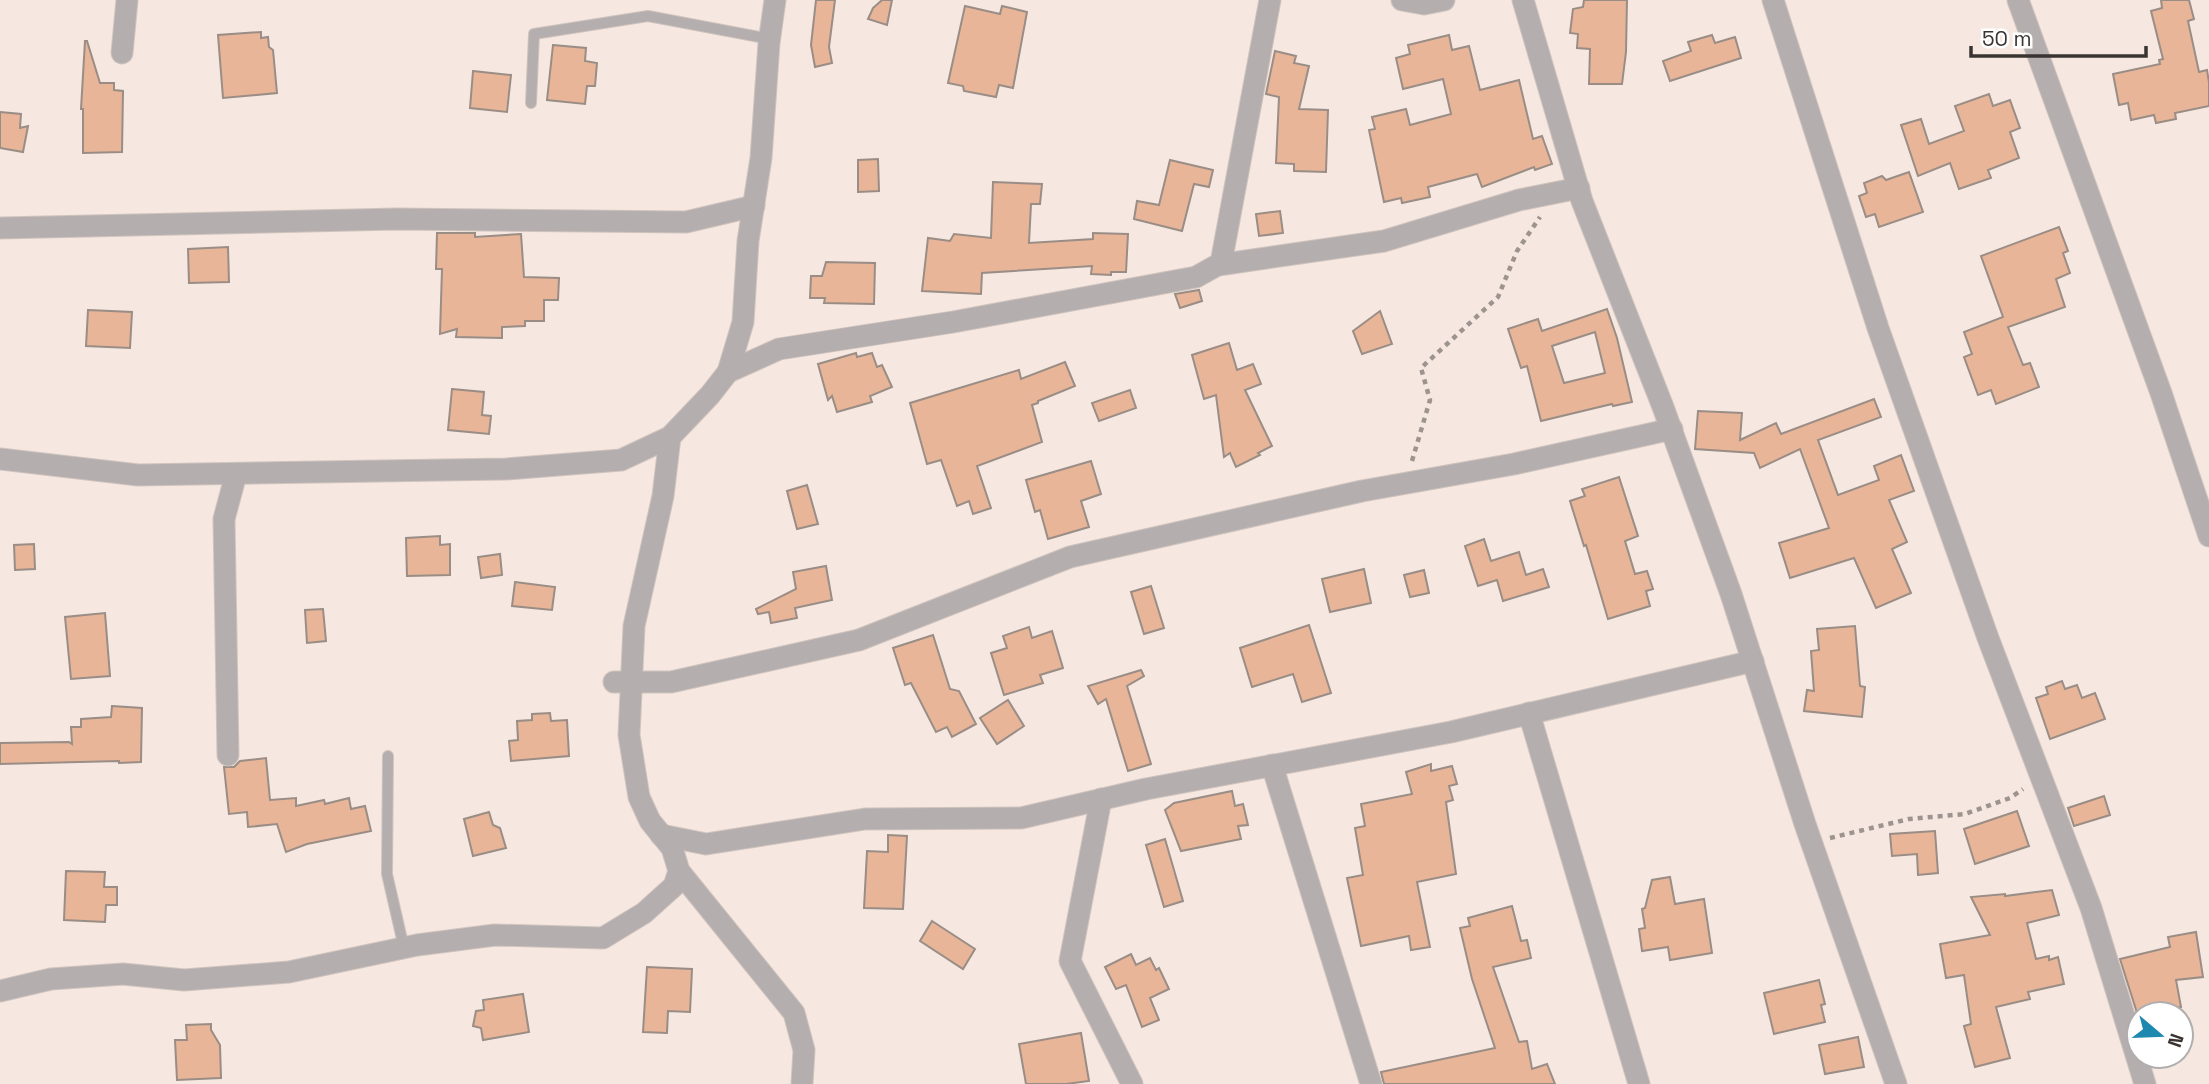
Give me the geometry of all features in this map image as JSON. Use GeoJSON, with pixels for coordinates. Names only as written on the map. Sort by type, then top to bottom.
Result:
{"type":"FeatureCollection","features":[{"type":"Feature","properties":{"kind":"street"},"geometry":{"type":"LineString","coordinates":[[122,53],[127,0]]}},
{"type":"Feature","properties":{"kind":"street"},"geometry":{"type":"LineString","coordinates":[[0,458],[138,475],[506,469],[621,460],[670,437],[728,372],[743,322],[748,241],[761,158],[769,39],[775,0]]}},
{"type":"Feature","properties":{"kind":"street"},"geometry":{"type":"LineString","coordinates":[[1218,265],[1221,263],[1270,0]]}},
{"type":"Feature","properties":{"kind":"street"},"geometry":{"type":"LineString","coordinates":[[1402,0],[1424,4],[1444,0]]}},
{"type":"Feature","properties":{"kind":"street"},"geometry":{"type":"LineString","coordinates":[[1523,0],[1578,188],[1672,429],[1731,594],[1812,843],[1896,1084]]}},
{"type":"Feature","properties":{"kind":"street"},"geometry":{"type":"LineString","coordinates":[[1773,0],[1878,328],[1988,638],[2091,908],[2145,1084]]}},
{"type":"Feature","properties":{"kind":"street"},"geometry":{"type":"LineString","coordinates":[[2018,0],[2161,393],[2209,536]]}},
{"type":"Feature","properties":{"kind":"street"},"geometry":{"type":"LineString","coordinates":[[728,372],[779,349],[953,323],[1196,277],[1218,265],[1384,241],[1519,200],[1578,188]]}},
{"type":"Feature","properties":{"kind":"street"},"geometry":{"type":"LineString","coordinates":[[0,228],[397,219],[686,222],[754,206]]}},
{"type":"Feature","properties":{"kind":"street"},"geometry":{"type":"LineString","coordinates":[[623,682],[671,682],[859,640],[1070,557],[1362,491],[1514,464],[1672,429]]}},
{"type":"Feature","properties":{"kind":"street"},"geometry":{"type":"LineString","coordinates":[[670,437],[663,496],[623,682],[639,797],[650,821],[672,848],[679,871],[793,1013],[804,1050],[802,1084]]}},
{"type":"Feature","properties":{"kind":"street"},"geometry":{"type":"LineString","coordinates":[[228,755],[224,519],[236,474]]}},
{"type":"Feature","properties":{"kind":"street"},"geometry":{"type":"LineString","coordinates":[[661,835],[706,844],[865,819],[1021,818],[1146,789],[1451,732],[1753,661]]}},
{"type":"Feature","properties":{"kind":"street"},"geometry":{"type":"LineString","coordinates":[[1529,713],[1639,1084]]}},
{"type":"Feature","properties":{"kind":"street"},"geometry":{"type":"LineString","coordinates":[[1272,765],[1371,1084]]}},
{"type":"Feature","properties":{"kind":"street"},"geometry":{"type":"LineString","coordinates":[[1101,799],[1070,961],[1132,1084]]}},
{"type":"Feature","properties":{"kind":"street"},"geometry":{"type":"LineString","coordinates":[[0,991],[51,979],[111,974],[184,979],[289,972],[404,948],[495,934],[603,938],[644,913],[674,887],[679,871]]}},
{"type":"Feature","properties":{"kind":"lane"},"geometry":{"type":"LineString","coordinates":[[531,103],[534,34],[648,16],[769,39]]}},
{"type":"Feature","properties":{"kind":"lane"},"geometry":{"type":"LineString","coordinates":[[388,756],[387,874],[404,948]]}},
{"type":"Feature","properties":{"kind":"path"},"geometry":{"type":"LineString","coordinates":[[1404,483],[1430,400],[1421,368],[1498,298],[1517,251],[1556,193]]}},
{"type":"Feature","properties":{"kind":"path"},"geometry":{"type":"LineString","coordinates":[[1812,843],[1909,819],[1965,814],[2010,798],[2041,776]]}},
{"type":"Feature","properties":{"kind":"building"},"geometry":{"type":"Polygon","coordinates":[[[816,0],[835,0],[829,47],[832,63],[815,67],[811,45],[816,0]]]}},
{"type":"Feature","properties":{"kind":"building"},"geometry":{"type":"Polygon","coordinates":[[[882,0],[892,0],[887,25],[868,19],[873,8],[882,0]]]}},
{"type":"Feature","properties":{"kind":"building"},"geometry":{"type":"Polygon","coordinates":[[[1584,0],[1627,0],[1622,84],[1589,84],[1590,49],[1577,48],[1578,34],[1570,33],[1573,9],[1583,7],[1584,0]]]}},
{"type":"Feature","properties":{"kind":"building"},"geometry":{"type":"Polygon","coordinates":[[[2161,0],[2189,0],[2194,19],[2188,21],[2199,72],[2207,70],[2209,106],[2175,113],[2176,119],[2156,123],[2154,115],[2131,120],[2128,103],[2119,105],[2113,74],[2160,64],[2159,60],[2163,59],[2151,11],[2162,8],[2161,0]]]}},
{"type":"Feature","properties":{"kind":"building"},"geometry":{"type":"Polygon","coordinates":[[[965,6],[1000,14],[1002,6],[1027,12],[1013,88],[999,85],[996,97],[964,91],[963,86],[948,83],[965,6]]]}},
{"type":"Feature","properties":{"kind":"building"},"geometry":{"type":"Polygon","coordinates":[[[261,32],[261,38],[268,37],[269,47],[273,50],[277,93],[223,98],[218,35],[261,32]]]}},
{"type":"Feature","properties":{"kind":"building"},"geometry":{"type":"Polygon","coordinates":[[[1449,35],[1452,50],[1469,46],[1480,90],[1519,80],[1533,139],[1542,136],[1552,164],[1535,170],[1534,167],[1482,187],[1477,174],[1428,187],[1430,197],[1402,203],[1401,198],[1384,202],[1369,130],[1375,129],[1372,117],[1406,109],[1410,125],[1451,114],[1443,79],[1403,89],[1396,58],[1410,54],[1408,45],[1449,35]]]}},
{"type":"Feature","properties":{"kind":"building"},"geometry":{"type":"Polygon","coordinates":[[[1712,35],[1715,43],[1735,37],[1741,58],[1670,81],[1663,61],[1691,51],[1688,42],[1712,35]]]}},
{"type":"Feature","properties":{"kind":"building"},"geometry":{"type":"Polygon","coordinates":[[[85,41],[100,83],[114,83],[114,90],[123,91],[122,152],[83,153],[81,109],[85,41]]]}},
{"type":"Feature","properties":{"kind":"building"},"geometry":{"type":"Polygon","coordinates":[[[553,45],[586,48],[585,61],[597,63],[595,86],[587,86],[585,104],[547,100],[553,45]]]}},
{"type":"Feature","properties":{"kind":"building"},"geometry":{"type":"Polygon","coordinates":[[[1275,51],[1296,56],[1294,63],[1309,66],[1299,109],[1328,110],[1326,172],[1294,171],[1294,164],[1276,163],[1279,97],[1266,94],[1275,51]]]}},
{"type":"Feature","properties":{"kind":"building"},"geometry":{"type":"Polygon","coordinates":[[[473,71],[511,75],[507,112],[470,108],[473,71]]]}},
{"type":"Feature","properties":{"kind":"building"},"geometry":{"type":"Polygon","coordinates":[[[1989,94],[1993,106],[2010,100],[2020,128],[2010,132],[2019,158],[1988,170],[1991,178],[1959,189],[1950,163],[1918,176],[1901,125],[1921,119],[1929,144],[1964,131],[1955,106],[1989,94]]]}},
{"type":"Feature","properties":{"kind":"building"},"geometry":{"type":"Polygon","coordinates":[[[0,112],[21,114],[20,128],[28,126],[23,152],[0,148],[0,112]]]}},
{"type":"Feature","properties":{"kind":"building"},"geometry":{"type":"Polygon","coordinates":[[[878,159],[879,191],[858,192],[858,160],[878,159]]]}},
{"type":"Feature","properties":{"kind":"building"},"geometry":{"type":"Polygon","coordinates":[[[1170,160],[1213,170],[1209,187],[1194,184],[1182,231],[1134,219],[1137,201],[1159,205],[1170,160]]]}},
{"type":"Feature","properties":{"kind":"building"},"geometry":{"type":"Polygon","coordinates":[[[1909,172],[1923,212],[1879,227],[1875,214],[1866,217],[1859,196],[1867,193],[1864,183],[1882,176],[1886,180],[1909,172]]]}},
{"type":"Feature","properties":{"kind":"building"},"geometry":{"type":"Polygon","coordinates":[[[993,182],[1042,184],[1040,204],[1031,204],[1029,243],[1093,239],[1093,233],[1128,234],[1126,272],[1111,272],[1111,275],[1091,274],[1092,266],[982,273],[981,294],[922,291],[928,238],[950,241],[954,234],[991,238],[993,182]]]}},
{"type":"Feature","properties":{"kind":"building"},"geometry":{"type":"Polygon","coordinates":[[[1280,211],[1283,233],[1259,236],[1256,214],[1280,211]]]}},
{"type":"Feature","properties":{"kind":"building"},"geometry":{"type":"Polygon","coordinates":[[[2059,227],[2068,251],[2063,253],[2070,273],[2056,279],[2065,307],[2008,327],[2023,365],[2030,363],[2039,387],[1996,404],[1991,390],[1978,395],[1964,357],[1972,354],[1964,332],[2003,317],[1981,256],[2059,227]]]}},
{"type":"Feature","properties":{"kind":"building"},"geometry":{"type":"Polygon","coordinates":[[[437,233],[475,233],[475,237],[521,234],[524,277],[559,278],[558,300],[544,300],[544,321],[525,321],[525,326],[502,327],[502,338],[456,337],[457,329],[440,334],[442,269],[436,269],[437,233]]]}},
{"type":"Feature","properties":{"kind":"building"},"geometry":{"type":"Polygon","coordinates":[[[228,247],[229,282],[189,283],[188,249],[228,247]]]}},
{"type":"Feature","properties":{"kind":"building"},"geometry":{"type":"Polygon","coordinates":[[[826,262],[875,263],[874,304],[824,303],[825,298],[810,298],[811,276],[822,276],[826,262]]]}},
{"type":"Feature","properties":{"kind":"building"},"geometry":{"type":"Polygon","coordinates":[[[1199,290],[1202,301],[1180,308],[1175,294],[1199,290]]]}},
{"type":"Feature","properties":{"kind":"building"},"geometry":{"type":"Polygon","coordinates":[[[1607,309],[1617,338],[1632,402],[1612,404],[1541,421],[1527,366],[1521,368],[1508,329],[1538,319],[1542,331],[1607,309]],[[1595,332],[1552,346],[1564,383],[1605,373],[1595,332]]]}},
{"type":"Feature","properties":{"kind":"building"},"geometry":{"type":"Polygon","coordinates":[[[88,310],[132,312],[130,348],[86,346],[88,310]]]}},
{"type":"Feature","properties":{"kind":"building"},"geometry":{"type":"Polygon","coordinates":[[[1380,311],[1392,344],[1362,354],[1353,331],[1380,311]]]}},
{"type":"Feature","properties":{"kind":"building"},"geometry":{"type":"Polygon","coordinates":[[[1229,343],[1237,370],[1253,364],[1261,384],[1245,390],[1272,446],[1236,467],[1230,453],[1224,457],[1216,395],[1204,399],[1192,355],[1229,343]]]}},
{"type":"Feature","properties":{"kind":"building"},"geometry":{"type":"Polygon","coordinates":[[[856,353],[857,357],[872,353],[877,367],[882,365],[892,387],[870,396],[872,402],[837,412],[832,396],[828,400],[818,364],[856,353]]]}},
{"type":"Feature","properties":{"kind":"building"},"geometry":{"type":"Polygon","coordinates":[[[1065,362],[1075,386],[1032,405],[1042,442],[977,466],[991,508],[973,514],[969,501],[957,506],[941,460],[927,464],[910,403],[1019,370],[1021,379],[1065,362]]]}},
{"type":"Feature","properties":{"kind":"building"},"geometry":{"type":"Polygon","coordinates":[[[452,389],[484,392],[482,415],[491,416],[489,434],[448,430],[452,389]]]}},
{"type":"Feature","properties":{"kind":"building"},"geometry":{"type":"Polygon","coordinates":[[[1130,390],[1136,408],[1099,421],[1092,403],[1130,390]]]}},
{"type":"Feature","properties":{"kind":"building"},"geometry":{"type":"Polygon","coordinates":[[[1874,399],[1881,417],[1818,440],[1838,495],[1879,480],[1874,466],[1901,455],[1914,491],[1889,500],[1907,542],[1892,549],[1911,593],[1876,608],[1854,558],[1790,578],[1779,543],[1829,528],[1800,449],[1760,468],[1754,453],[1695,449],[1698,411],[1742,413],[1740,440],[1776,423],[1781,434],[1874,399]]]}},
{"type":"Feature","properties":{"kind":"building"},"geometry":{"type":"Polygon","coordinates":[[[1091,461],[1101,494],[1081,501],[1089,527],[1048,539],[1040,510],[1035,512],[1026,480],[1091,461]]]}},
{"type":"Feature","properties":{"kind":"building"},"geometry":{"type":"Polygon","coordinates":[[[1619,477],[1638,536],[1625,541],[1635,574],[1647,571],[1653,589],[1646,591],[1650,606],[1608,619],[1570,501],[1585,496],[1582,489],[1619,477]]]}},
{"type":"Feature","properties":{"kind":"building"},"geometry":{"type":"Polygon","coordinates":[[[807,485],[818,524],[797,529],[787,491],[807,485]]]}},
{"type":"Feature","properties":{"kind":"building"},"geometry":{"type":"Polygon","coordinates":[[[440,536],[440,545],[450,544],[450,575],[407,576],[406,538],[440,536]]]}},
{"type":"Feature","properties":{"kind":"building"},"geometry":{"type":"Polygon","coordinates":[[[1484,539],[1491,561],[1519,552],[1526,575],[1543,569],[1549,587],[1503,601],[1497,580],[1478,586],[1465,546],[1484,539]]]}},
{"type":"Feature","properties":{"kind":"building"},"geometry":{"type":"Polygon","coordinates":[[[34,544],[35,569],[15,570],[14,545],[34,544]]]}},
{"type":"Feature","properties":{"kind":"building"},"geometry":{"type":"Polygon","coordinates":[[[500,554],[502,575],[481,578],[478,557],[500,554]]]}},
{"type":"Feature","properties":{"kind":"building"},"geometry":{"type":"Polygon","coordinates":[[[826,566],[832,600],[795,608],[797,618],[771,623],[769,612],[758,614],[756,609],[796,589],[793,572],[826,566]]]}},
{"type":"Feature","properties":{"kind":"building"},"geometry":{"type":"Polygon","coordinates":[[[1364,569],[1371,603],[1330,612],[1322,579],[1364,569]]]}},
{"type":"Feature","properties":{"kind":"building"},"geometry":{"type":"Polygon","coordinates":[[[1424,570],[1429,593],[1410,597],[1404,575],[1424,570]]]}},
{"type":"Feature","properties":{"kind":"building"},"geometry":{"type":"Polygon","coordinates":[[[515,582],[555,587],[552,610],[512,606],[515,582]]]}},
{"type":"Feature","properties":{"kind":"building"},"geometry":{"type":"Polygon","coordinates":[[[1151,586],[1164,628],[1144,634],[1131,592],[1151,586]]]}},
{"type":"Feature","properties":{"kind":"building"},"geometry":{"type":"Polygon","coordinates":[[[323,609],[326,641],[307,643],[305,610],[323,609]]]}},
{"type":"Feature","properties":{"kind":"building"},"geometry":{"type":"Polygon","coordinates":[[[105,613],[110,676],[71,679],[65,617],[105,613]]]}},
{"type":"Feature","properties":{"kind":"building"},"geometry":{"type":"Polygon","coordinates":[[[1309,625],[1331,693],[1302,702],[1293,674],[1252,687],[1240,648],[1309,625]]]}},
{"type":"Feature","properties":{"kind":"building"},"geometry":{"type":"Polygon","coordinates":[[[1855,626],[1860,686],[1865,687],[1862,717],[1804,711],[1807,690],[1814,691],[1811,651],[1819,650],[1817,629],[1855,626]]]}},
{"type":"Feature","properties":{"kind":"building"},"geometry":{"type":"Polygon","coordinates":[[[1029,627],[1032,638],[1052,631],[1063,668],[1040,675],[1043,683],[1004,695],[991,653],[1007,648],[1003,636],[1029,627]]]}},
{"type":"Feature","properties":{"kind":"building"},"geometry":{"type":"Polygon","coordinates":[[[933,635],[950,689],[959,691],[976,724],[952,737],[947,727],[936,732],[911,683],[905,685],[893,648],[933,635]]]}},
{"type":"Feature","properties":{"kind":"building"},"geometry":{"type":"Polygon","coordinates":[[[1141,670],[1144,676],[1127,686],[1151,764],[1128,771],[1106,699],[1098,704],[1088,686],[1141,670]]]}},
{"type":"Feature","properties":{"kind":"building"},"geometry":{"type":"Polygon","coordinates":[[[2062,681],[2065,689],[2077,685],[2082,698],[2095,693],[2105,719],[2050,739],[2036,698],[2048,694],[2046,687],[2062,681]]]}},
{"type":"Feature","properties":{"kind":"building"},"geometry":{"type":"Polygon","coordinates":[[[1008,700],[1024,726],[997,744],[980,718],[1008,700]]]}},
{"type":"Feature","properties":{"kind":"building"},"geometry":{"type":"Polygon","coordinates":[[[112,706],[142,708],[141,762],[0,764],[0,743],[72,744],[71,727],[81,727],[81,719],[111,717],[112,706]]]}},
{"type":"Feature","properties":{"kind":"building"},"geometry":{"type":"Polygon","coordinates":[[[550,713],[551,721],[567,720],[569,756],[511,761],[509,741],[518,740],[517,721],[532,720],[532,714],[550,713]]]}},
{"type":"Feature","properties":{"kind":"building"},"geometry":{"type":"Polygon","coordinates":[[[266,758],[270,800],[296,798],[296,806],[324,800],[325,804],[349,798],[351,809],[365,806],[371,831],[307,844],[286,852],[277,824],[248,827],[247,812],[229,814],[224,767],[234,767],[240,761],[266,758]]]}},
{"type":"Feature","properties":{"kind":"building"},"geometry":{"type":"Polygon","coordinates":[[[1431,764],[1431,771],[1452,766],[1457,784],[1449,786],[1453,800],[1446,802],[1456,874],[1417,882],[1430,947],[1411,950],[1409,936],[1361,946],[1347,878],[1363,875],[1355,828],[1365,826],[1361,804],[1412,794],[1406,772],[1431,764]]]}},
{"type":"Feature","properties":{"kind":"building"},"geometry":{"type":"Polygon","coordinates":[[[1232,791],[1235,806],[1243,804],[1248,825],[1238,826],[1241,839],[1181,851],[1165,810],[1174,803],[1232,791]]]}},
{"type":"Feature","properties":{"kind":"building"},"geometry":{"type":"Polygon","coordinates":[[[2104,796],[2110,815],[2074,826],[2068,808],[2104,796]]]}},
{"type":"Feature","properties":{"kind":"building"},"geometry":{"type":"Polygon","coordinates":[[[2017,811],[2029,846],[1975,864],[1964,829],[2017,811]]]}},
{"type":"Feature","properties":{"kind":"building"},"geometry":{"type":"Polygon","coordinates":[[[489,812],[493,825],[500,828],[506,848],[473,856],[464,819],[489,812]]]}},
{"type":"Feature","properties":{"kind":"building"},"geometry":{"type":"Polygon","coordinates":[[[1935,831],[1938,873],[1918,875],[1917,854],[1892,856],[1890,834],[1935,831]]]}},
{"type":"Feature","properties":{"kind":"building"},"geometry":{"type":"Polygon","coordinates":[[[888,835],[907,836],[903,909],[864,908],[867,851],[888,852],[888,835]]]}},
{"type":"Feature","properties":{"kind":"building"},"geometry":{"type":"Polygon","coordinates":[[[1165,839],[1183,901],[1164,907],[1146,845],[1165,839]]]}},
{"type":"Feature","properties":{"kind":"building"},"geometry":{"type":"Polygon","coordinates":[[[66,871],[105,872],[104,887],[117,887],[117,905],[106,905],[105,922],[64,920],[66,871]]]}},
{"type":"Feature","properties":{"kind":"building"},"geometry":{"type":"Polygon","coordinates":[[[1670,877],[1675,904],[1704,899],[1712,953],[1670,960],[1668,947],[1642,951],[1639,929],[1645,928],[1642,909],[1645,908],[1652,880],[1670,877]]]}},
{"type":"Feature","properties":{"kind":"building"},"geometry":{"type":"Polygon","coordinates":[[[2052,890],[2059,915],[2027,923],[2036,959],[2049,956],[2049,960],[2058,957],[2064,984],[2028,992],[2030,999],[1996,1007],[2010,1058],[1975,1067],[1964,1026],[1971,1024],[1964,975],[1946,978],[1940,944],[1990,935],[1971,897],[2052,890]]]}},
{"type":"Feature","properties":{"kind":"building"},"geometry":{"type":"Polygon","coordinates":[[[1512,906],[1521,941],[1527,940],[1531,958],[1493,967],[1519,1042],[1527,1041],[1532,1069],[1547,1064],[1555,1084],[1384,1084],[1381,1072],[1495,1048],[1472,979],[1460,928],[1470,926],[1468,918],[1512,906]]]}},
{"type":"Feature","properties":{"kind":"building"},"geometry":{"type":"Polygon","coordinates":[[[932,921],[975,949],[963,969],[920,941],[932,921]]]}},
{"type":"Feature","properties":{"kind":"building"},"geometry":{"type":"Polygon","coordinates":[[[2196,932],[2203,977],[2176,980],[2180,1000],[2133,1000],[2120,959],[2170,947],[2168,937],[2196,932]]]}},
{"type":"Feature","properties":{"kind":"building"},"geometry":{"type":"Polygon","coordinates":[[[1131,954],[1136,965],[1150,958],[1156,970],[1159,968],[1169,989],[1150,998],[1159,1020],[1142,1027],[1126,985],[1116,989],[1105,967],[1131,954]]]}},
{"type":"Feature","properties":{"kind":"building"},"geometry":{"type":"Polygon","coordinates":[[[647,967],[692,969],[690,1012],[668,1011],[667,1033],[643,1032],[647,967]]]}},
{"type":"Feature","properties":{"kind":"building"},"geometry":{"type":"Polygon","coordinates":[[[1819,980],[1825,1004],[1821,1005],[1825,1022],[1774,1034],[1764,993],[1819,980]]]}},
{"type":"Feature","properties":{"kind":"building"},"geometry":{"type":"Polygon","coordinates":[[[523,994],[529,1032],[483,1040],[481,1028],[473,1026],[476,1011],[484,1010],[483,1000],[523,994]]]}},
{"type":"Feature","properties":{"kind":"building"},"geometry":{"type":"Polygon","coordinates":[[[211,1024],[211,1030],[220,1045],[221,1078],[177,1080],[175,1040],[187,1040],[186,1025],[211,1024]]]}},
{"type":"Feature","properties":{"kind":"building"},"geometry":{"type":"Polygon","coordinates":[[[1081,1033],[1089,1081],[1026,1084],[1019,1044],[1081,1033]]]}},
{"type":"Feature","properties":{"kind":"building"},"geometry":{"type":"Polygon","coordinates":[[[1858,1037],[1864,1067],[1825,1074],[1819,1045],[1858,1037]]]}}]}
